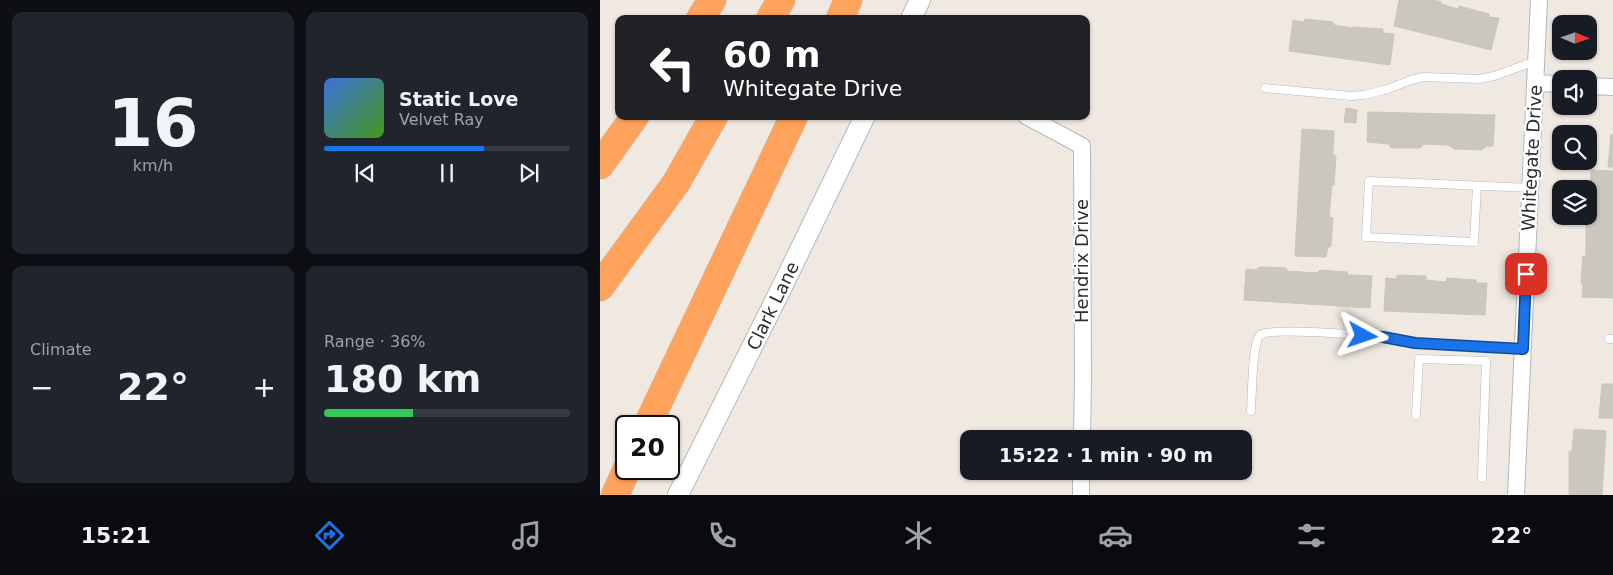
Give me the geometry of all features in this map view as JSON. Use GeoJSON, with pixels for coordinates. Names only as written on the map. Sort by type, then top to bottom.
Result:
{"type":"FeatureCollection","features":[{"type":"Feature","properties":{"kind":"highway"},"geometry":{"type":"LineString","coordinates":[[703,15],[712,0]]}},
{"type":"Feature","properties":{"kind":"highway"},"geometry":{"type":"LineString","coordinates":[[772,15],[781,0]]}},
{"type":"Feature","properties":{"kind":"highway"},"geometry":{"type":"LineString","coordinates":[[842,15],[848,0]]}},
{"type":"Feature","properties":{"kind":"highway"},"geometry":{"type":"LineString","coordinates":[[600,165],[632,120]]}},
{"type":"Feature","properties":{"kind":"highway"},"geometry":{"type":"LineString","coordinates":[[600,287],[676,183],[712,120]]}},
{"type":"Feature","properties":{"kind":"highway"},"geometry":{"type":"LineString","coordinates":[[652,415],[792,120]]}},
{"type":"Feature","properties":{"kind":"highway"},"geometry":{"type":"LineString","coordinates":[[615,495],[622,480]]}},
{"type":"Feature","properties":{"kind":"street"},"geometry":{"type":"LineString","coordinates":[[913,15],[920,0]]}},
{"type":"Feature","properties":{"kind":"street","name":"Whitegate Drive"},"geometry":{"type":"LineString","coordinates":[[1516,495],[1539,0]]}},
{"type":"Feature","properties":{"kind":"street"},"geometry":{"type":"LineString","coordinates":[[1535,83],[1552,84]]}},
{"type":"Feature","properties":{"kind":"street"},"geometry":{"type":"LineString","coordinates":[[1597,86],[1613,87]]}},
{"type":"Feature","properties":{"kind":"street","name":"Clark Lane"},"geometry":{"type":"LineString","coordinates":[[678,495],[779,294],[863,120]]}},
{"type":"Feature","properties":{"kind":"street","name":"Hendrix Drive"},"geometry":{"type":"LineString","coordinates":[[1033,120],[1082,146],[1082,430]]}},
{"type":"Feature","properties":{"kind":"street"},"geometry":{"type":"LineString","coordinates":[[1081,480],[1081,495]]}},
{"type":"Feature","properties":{"kind":"lane"},"geometry":{"type":"LineString","coordinates":[[1265,88],[1351,96],[1364,95],[1424,77],[1479,78],[1494,76],[1536,61]]}},
{"type":"Feature","properties":{"kind":"lane"},"geometry":{"type":"LineString","coordinates":[[1477,186],[1474,242],[1366,237],[1369,181],[1530,188]]}},
{"type":"Feature","properties":{"kind":"lane"},"geometry":{"type":"LineString","coordinates":[[1251,411],[1256,341],[1260,335],[1267,332],[1284,331],[1383,337],[1420,343],[1523,349]]}},
{"type":"Feature","properties":{"kind":"lane"},"geometry":{"type":"LineString","coordinates":[[1416,415],[1420,343]]}},
{"type":"Feature","properties":{"kind":"lane"},"geometry":{"type":"LineString","coordinates":[[1482,478],[1486,347]]}},
{"type":"Feature","properties":{"kind":"lane"},"geometry":{"type":"LineString","coordinates":[[1419,359],[1486,361]]}},
{"type":"Feature","properties":{"kind":"building"},"geometry":{"type":"Polygon","coordinates":[[[1399,0],[1434,0],[1458,9],[1459,6],[1489,14],[1489,17],[1499,18],[1491,50],[1394,26],[1399,0]]]}},
{"type":"Feature","properties":{"kind":"building"},"geometry":{"type":"Polygon","coordinates":[[[1305,19],[1333,22],[1334,25],[1353,28],[1383,29],[1383,33],[1394,34],[1390,65],[1289,51],[1293,20],[1304,22],[1305,19]]]}},
{"type":"Feature","properties":{"kind":"building"},"geometry":{"type":"Polygon","coordinates":[[[1346,108],[1357,110],[1356,123],[1344,122],[1346,108]]]}},
{"type":"Feature","properties":{"kind":"building"},"geometry":{"type":"Polygon","coordinates":[[[1368,112],[1495,115],[1493,146],[1487,146],[1482,150],[1454,149],[1448,145],[1424,144],[1420,148],[1391,148],[1389,144],[1367,142],[1368,112]]]}},
{"type":"Feature","properties":{"kind":"building"},"geometry":{"type":"Polygon","coordinates":[[[1302,129],[1334,131],[1333,155],[1336,156],[1329,217],[1333,218],[1331,246],[1328,248],[1326,257],[1295,256],[1302,129]]]}},
{"type":"Feature","properties":{"kind":"building"},"geometry":{"type":"Polygon","coordinates":[[[1611,134],[1613,135],[1613,167],[1608,167],[1611,134]]]}},
{"type":"Feature","properties":{"kind":"building"},"geometry":{"type":"Polygon","coordinates":[[[1591,170],[1613,171],[1613,298],[1582,297],[1583,286],[1581,281],[1583,256],[1586,256],[1586,225],[1597,225],[1597,180],[1591,180],[1591,170]]]}},
{"type":"Feature","properties":{"kind":"building"},"geometry":{"type":"Polygon","coordinates":[[[1259,267],[1286,268],[1287,271],[1317,273],[1320,270],[1347,272],[1348,275],[1372,276],[1370,308],[1244,300],[1246,269],[1256,270],[1259,267]]]}},
{"type":"Feature","properties":{"kind":"building"},"geometry":{"type":"Polygon","coordinates":[[[1397,275],[1426,276],[1426,280],[1446,282],[1447,278],[1476,280],[1476,283],[1487,283],[1485,315],[1384,311],[1386,278],[1397,279],[1397,275]]]}},
{"type":"Feature","properties":{"kind":"building"},"geometry":{"type":"Polygon","coordinates":[[[1602,384],[1613,384],[1613,418],[1599,418],[1602,384]]]}},
{"type":"Feature","properties":{"kind":"building"},"geometry":{"type":"Polygon","coordinates":[[[1574,429],[1606,431],[1602,495],[1569,495],[1569,452],[1572,451],[1574,429]]]}},
{"type":"Feature","properties":{"kind":"route"},"geometry":{"type":"LineString","coordinates":[[1363,336],[1383,337],[1415,343],[1523,349],[1526,274]]}}]}
